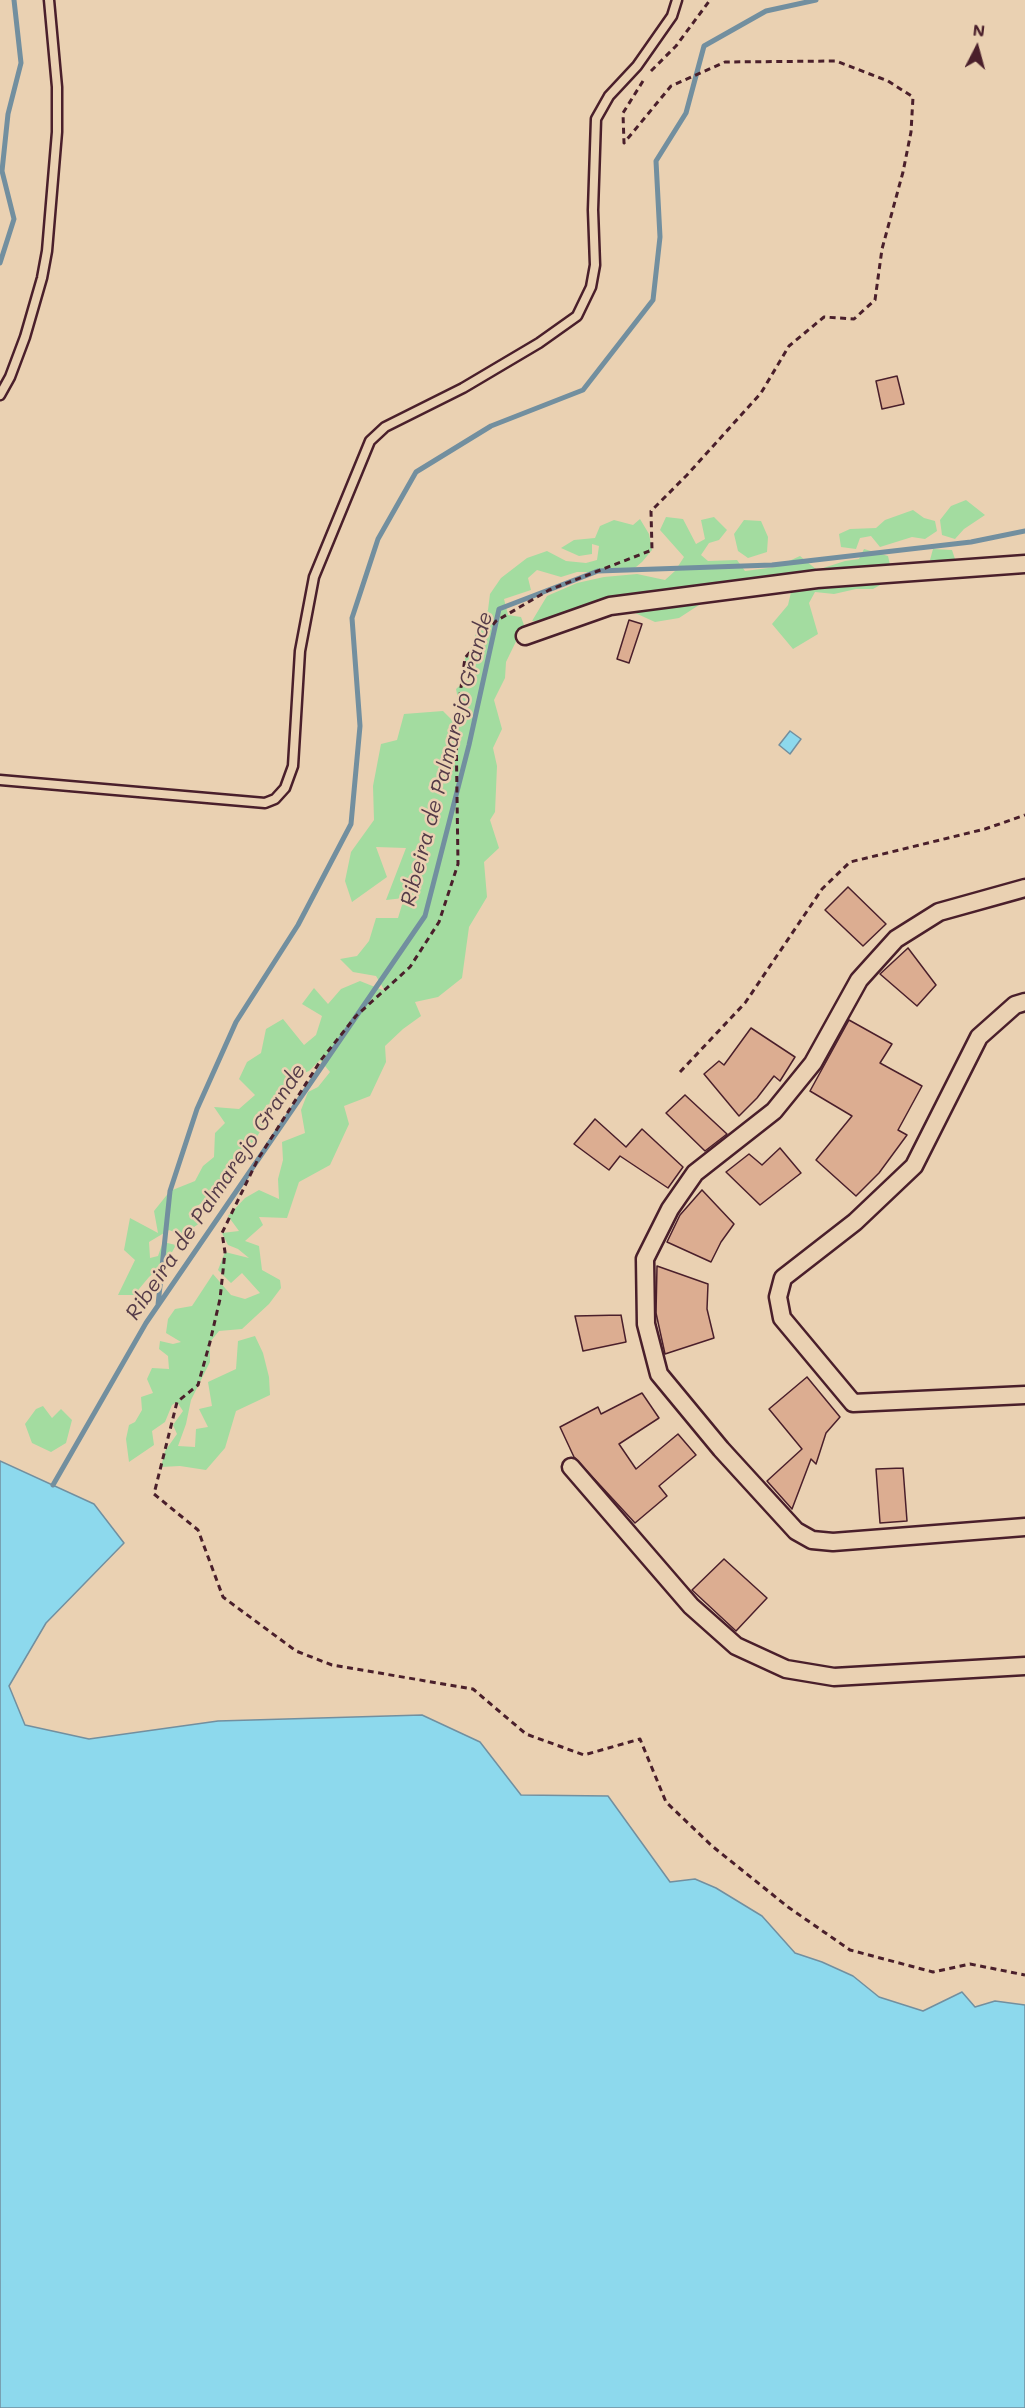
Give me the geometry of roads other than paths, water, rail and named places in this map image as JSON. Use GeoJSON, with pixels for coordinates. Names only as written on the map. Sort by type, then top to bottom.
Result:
{"type":"FeatureCollection","features":[{"type":"Feature","properties":{"kind":"street"},"geometry":{"type":"LineString","coordinates":[[525,636],[610,606],[817,579],[1025,564]]}},
{"type":"Feature","properties":{"kind":"street"},"geometry":{"type":"LineString","coordinates":[[1025,888],[939,912],[896,939],[859,980],[813,1063],[774,1111],[695,1173],[670,1209],[645,1259],[646,1324],[659,1374],[721,1449],[796,1531],[812,1540],[833,1542],[1025,1527]]}},
{"type":"Feature","properties":{"kind":"street"},"geometry":{"type":"LineString","coordinates":[[1025,1002],[1015,1005],[979,1037],[914,1166],[855,1222],[783,1278],[778,1297],[782,1318],[853,1403],[1025,1395]]}},
{"type":"Feature","properties":{"kind":"street"},"geometry":{"type":"LineString","coordinates":[[571,1467],[691,1606],[736,1646],[786,1670],[834,1677],[1025,1666]]}},
{"type":"Feature","properties":{"kind":"lane"},"geometry":{"type":"LineString","coordinates":[[0,395],[10,377],[24,337],[42,278],[47,251],[57,121],[57,87],[49,0]]}},
{"type":"Feature","properties":{"kind":"lane"},"geometry":{"type":"LineString","coordinates":[[0,780],[265,803],[275,799],[285,788],[293,766],[300,651],[314,577],[370,441],[385,427],[463,388],[539,343],[577,316],[591,287],[595,265],[593,210],[596,119],[609,96],[637,66],[672,16],[677,0]]}},
{"type":"Feature","properties":{"kind":"water"},"geometry":{"type":"Polygon","coordinates":[[[790,731],[801,739],[790,754],[779,745],[790,731]]]}},
{"type":"Feature","properties":{"kind":"water"},"geometry":{"type":"Polygon","coordinates":[[[0,1461],[94,1504],[124,1543],[46,1623],[9,1686],[25,1725],[89,1739],[218,1721],[422,1715],[480,1742],[521,1795],[608,1796],[670,1882],[695,1879],[716,1888],[762,1916],[795,1953],[853,1976],[879,1997],[923,2011],[962,1992],[975,2007],[995,2001],[1025,2005],[1025,2408],[0,2408],[0,1461]]]}},
{"type":"Feature","properties":{"kind":"waterway"},"geometry":{"type":"LineString","coordinates":[[0,263],[14,219],[2,171],[8,114],[21,63],[14,0]]}},
{"type":"Feature","properties":{"kind":"waterway"},"geometry":{"type":"LineString","coordinates":[[158,1305],[170,1191],[197,1109],[236,1022],[298,925],[351,824],[360,726],[352,618],[378,539],[416,472],[491,426],[583,390],[653,300],[660,237],[656,161],[686,113],[704,46],[766,11],[816,0]]}},
{"type":"Feature","properties":{"kind":"waterway","name":"Ribeira de Palmarejo Grande"},"geometry":{"type":"LineString","coordinates":[[53,1485],[146,1323],[425,916],[469,745],[499,609],[598,571],[772,565],[971,542],[1025,531]]}}]}
